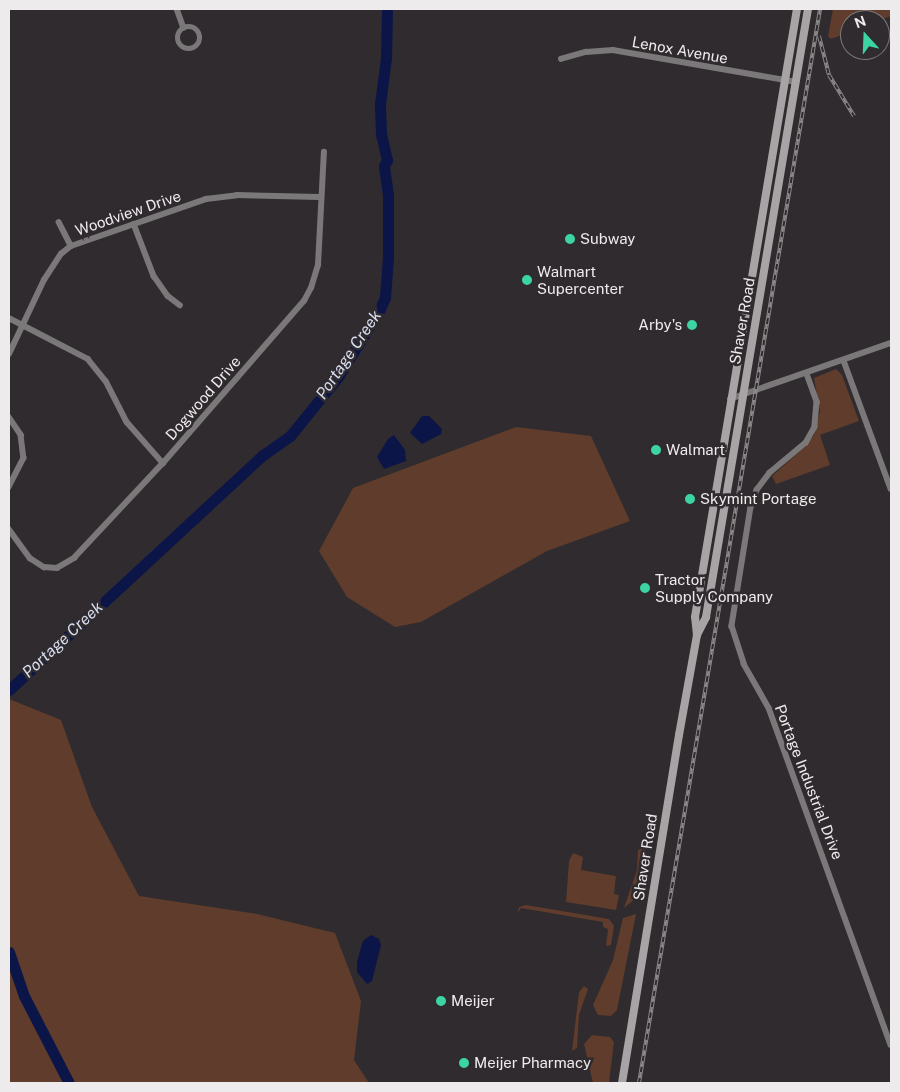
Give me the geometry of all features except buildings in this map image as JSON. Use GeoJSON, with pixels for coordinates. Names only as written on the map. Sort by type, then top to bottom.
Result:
{"type":"FeatureCollection","features":[{"type":"Feature","properties":{"kind":"main road","name":"Shaver Road"},"geometry":{"type":"LineString","coordinates":[[697,635],[695,617],[730,399],[797,9]]}},
{"type":"Feature","properties":{"kind":"main road","name":"Shaver Road"},"geometry":{"type":"LineString","coordinates":[[622,1083],[697,635],[706,616],[808,9]]}},
{"type":"Feature","properties":{"kind":"street"},"geometry":{"type":"LineString","coordinates":[[177,9],[184,28]]}},
{"type":"Feature","properties":{"kind":"street","name":"Lenox Avenue"},"geometry":{"type":"LineString","coordinates":[[561,59],[586,52],[613,50],[796,82]]}},
{"type":"Feature","properties":{"kind":"street","name":"Dogwood Drive"},"geometry":{"type":"LineString","coordinates":[[9,529],[35,563],[49,569],[65,564],[163,463],[311,288],[318,265],[319,197],[324,152]]}},
{"type":"Feature","properties":{"kind":"street","name":"Woodview Drive"},"geometry":{"type":"LineString","coordinates":[[9,354],[21,325],[50,270],[71,246],[220,197],[319,197]]}},
{"type":"Feature","properties":{"kind":"street"},"geometry":{"type":"LineString","coordinates":[[58,222],[71,246]]}},
{"type":"Feature","properties":{"kind":"street"},"geometry":{"type":"LineString","coordinates":[[134,224],[154,276],[168,296],[180,305]]}},
{"type":"Feature","properties":{"kind":"street"},"geometry":{"type":"LineString","coordinates":[[9,318],[88,358],[101,373],[127,422],[163,463]]}},
{"type":"Feature","properties":{"kind":"street"},"geometry":{"type":"LineString","coordinates":[[730,399],[807,374],[891,343]]}},
{"type":"Feature","properties":{"kind":"street"},"geometry":{"type":"LineString","coordinates":[[844,361],[891,489]]}},
{"type":"Feature","properties":{"kind":"street","name":"Portage Industrial Drive"},"geometry":{"type":"LineString","coordinates":[[807,374],[817,402],[814,427],[806,443],[770,474],[756,490],[751,506],[732,626],[744,664],[769,708],[891,1045]]}},
{"type":"Feature","properties":{"kind":"street"},"geometry":{"type":"LineString","coordinates":[[9,417],[20,435],[24,458],[9,487]]}},
{"type":"Feature","properties":{"kind":"shaded area"},"geometry":{"type":"Polygon","coordinates":[[[833,9],[891,9],[890,16],[890,10],[840,10],[840,36],[831,39],[828,36],[833,9]]]}},
{"type":"Feature","properties":{"kind":"shaded area"},"geometry":{"type":"Polygon","coordinates":[[[836,369],[842,375],[859,421],[820,435],[830,465],[776,484],[772,476],[806,446],[814,435],[820,411],[814,378],[836,369]]]}},
{"type":"Feature","properties":{"kind":"shaded area"},"geometry":{"type":"Polygon","coordinates":[[[422,416],[429,416],[442,429],[441,434],[422,444],[410,433],[422,416]]]}},
{"type":"Feature","properties":{"kind":"shaded area"},"geometry":{"type":"Polygon","coordinates":[[[516,427],[591,436],[630,521],[547,551],[421,622],[395,627],[347,597],[319,551],[353,488],[516,427]]]}},
{"type":"Feature","properties":{"kind":"shaded area"},"geometry":{"type":"Polygon","coordinates":[[[394,435],[405,450],[406,461],[384,469],[377,457],[388,439],[394,435]]]}},
{"type":"Feature","properties":{"kind":"shaded area"},"geometry":{"type":"Polygon","coordinates":[[[9,699],[61,720],[92,807],[139,896],[257,914],[335,933],[361,1001],[354,1060],[369,1083],[9,1083],[9,699]]]}},
{"type":"Feature","properties":{"kind":"shaded area"},"geometry":{"type":"Polygon","coordinates":[[[646,847],[636,898],[624,908],[637,870],[638,850],[646,847]]]}},
{"type":"Feature","properties":{"kind":"shaded area"},"geometry":{"type":"Polygon","coordinates":[[[573,853],[583,857],[581,870],[616,876],[614,894],[619,895],[616,910],[566,902],[569,861],[573,853]]]}},
{"type":"Feature","properties":{"kind":"shaded area"},"geometry":{"type":"Polygon","coordinates":[[[526,905],[609,919],[614,926],[611,945],[606,946],[608,929],[603,927],[603,922],[521,908],[518,913],[519,907],[526,905]]]}},
{"type":"Feature","properties":{"kind":"shaded area"},"geometry":{"type":"Polygon","coordinates":[[[636,914],[617,1010],[611,1016],[598,1015],[593,1005],[613,960],[623,918],[636,914]]]}},
{"type":"Feature","properties":{"kind":"shaded area"},"geometry":{"type":"Polygon","coordinates":[[[371,935],[379,939],[381,945],[372,981],[367,984],[357,972],[357,962],[363,941],[371,935]]]}},
{"type":"Feature","properties":{"kind":"shaded area"},"geometry":{"type":"Polygon","coordinates":[[[584,986],[588,989],[579,1015],[577,1048],[572,1051],[579,992],[584,986]]]}},
{"type":"Feature","properties":{"kind":"shaded area"},"geometry":{"type":"Polygon","coordinates":[[[592,1035],[610,1037],[614,1042],[609,1083],[593,1083],[584,1044],[592,1035]]]}},
{"type":"Feature","properties":{"kind":"waterway","name":"Portage Creek"},"geometry":{"type":"LineString","coordinates":[[9,690],[263,455],[290,436],[338,377],[380,309],[385,297],[388,257],[388,195],[384,166],[387,160],[381,134],[380,104],[386,58],[387,9]]}},
{"type":"Feature","properties":{"kind":"waterway","name":"Portage Creek"},"geometry":{"type":"LineString","coordinates":[[9,952],[24,996],[69,1083]]}},
{"type":"Feature","properties":{"kind":"railway"},"geometry":{"type":"LineString","coordinates":[[639,1083],[820,9]]}},
{"type":"Feature","properties":{"kind":"railway"},"geometry":{"type":"LineString","coordinates":[[819,36],[829,75],[854,116]]}},
{"type":"Feature","properties":{"kind":"place","name":"Subway"},"geometry":{"type":"Point","coordinates":[570,239]}},
{"type":"Feature","properties":{"kind":"place","name":"Walmart Supercenter"},"geometry":{"type":"Point","coordinates":[527,280]}},
{"type":"Feature","properties":{"kind":"place","name":"Arby's"},"geometry":{"type":"Point","coordinates":[692,325]}},
{"type":"Feature","properties":{"kind":"place","name":"Walmart"},"geometry":{"type":"Point","coordinates":[656,450]}},
{"type":"Feature","properties":{"kind":"place","name":"Skymint Portage"},"geometry":{"type":"Point","coordinates":[690,499]}},
{"type":"Feature","properties":{"kind":"place","name":"Tractor Supply Company"},"geometry":{"type":"Point","coordinates":[645,588]}},
{"type":"Feature","properties":{"kind":"place","name":"Meijer"},"geometry":{"type":"Point","coordinates":[441,1001]}},
{"type":"Feature","properties":{"kind":"place","name":"Meijer Pharmacy"},"geometry":{"type":"Point","coordinates":[464,1063]}}]}
